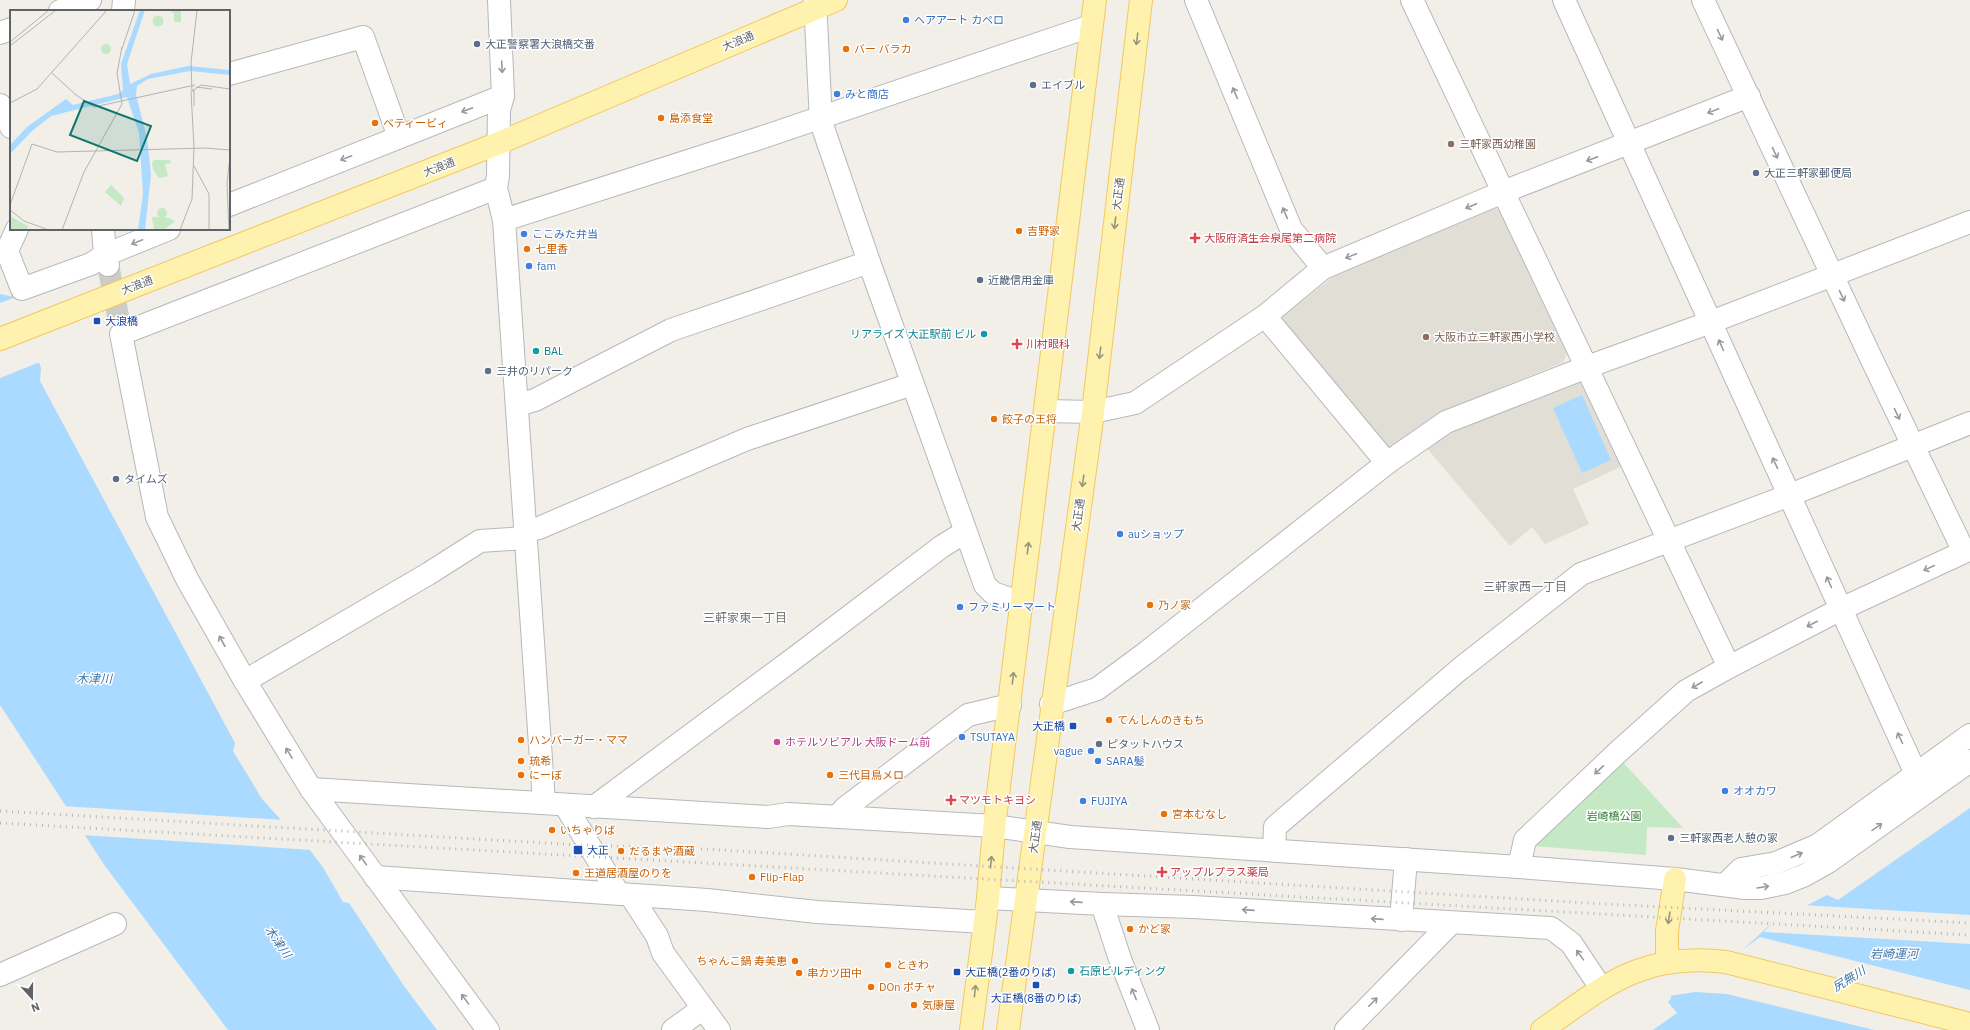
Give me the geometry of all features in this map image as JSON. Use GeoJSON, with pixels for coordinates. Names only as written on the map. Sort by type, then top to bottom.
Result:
{"type":"FeatureCollection","features":[{"type":"Feature","properties":{"kind":"main road","name":"大浪通"},"geometry":{"type":"LineString","coordinates":[[0,339],[499,143],[815,4],[836,0]]}},
{"type":"Feature","properties":{"kind":"main road"},"geometry":{"type":"LineString","coordinates":[[971,1030],[988,898],[994,826],[1096,0]]}},
{"type":"Feature","properties":{"kind":"main road","name":"大正通"},"geometry":{"type":"LineString","coordinates":[[1008,1030],[1016,983],[1025,899],[1036,832],[1051,704],[1092,412],[1141,0]]}},
{"type":"Feature","properties":{"kind":"main road"},"geometry":{"type":"LineString","coordinates":[[1667,961],[1667,931],[1675,879]]}},
{"type":"Feature","properties":{"kind":"main road"},"geometry":{"type":"LineString","coordinates":[[1542,1030],[1601,988],[1639,969],[1667,961],[1705,959],[1726,962],[1970,1024]]}},
{"type":"Feature","properties":{"kind":"street"},"geometry":{"type":"LineString","coordinates":[[63,10],[90,0]]}},
{"type":"Feature","properties":{"kind":"street"},"geometry":{"type":"LineString","coordinates":[[123,10],[124,0]]}},
{"type":"Feature","properties":{"kind":"street"},"geometry":{"type":"LineString","coordinates":[[499,0],[503,96],[499,110],[498,176],[496,188],[504,220],[518,405],[525,534],[554,804],[657,936],[663,953],[702,1009],[719,1030]]}},
{"type":"Feature","properties":{"kind":"street"},"geometry":{"type":"LineString","coordinates":[[1196,0],[1291,228],[1323,268]]}},
{"type":"Feature","properties":{"kind":"street"},"geometry":{"type":"LineString","coordinates":[[1412,0],[1729,667]]}},
{"type":"Feature","properties":{"kind":"street"},"geometry":{"type":"LineString","coordinates":[[1564,0],[1916,774]]}},
{"type":"Feature","properties":{"kind":"street"},"geometry":{"type":"LineString","coordinates":[[1519,867],[1525,840],[1686,692],[1729,667],[1841,609],[1964,552],[1962,534],[1912,445],[1703,0]]}},
{"type":"Feature","properties":{"kind":"street"},"geometry":{"type":"LineString","coordinates":[[815,4],[821,118],[869,262],[985,585],[993,593],[1022,603]]}},
{"type":"Feature","properties":{"kind":"street"},"geometry":{"type":"LineString","coordinates":[[504,220],[821,118],[1092,26]]}},
{"type":"Feature","properties":{"kind":"street"},"geometry":{"type":"LineString","coordinates":[[0,33],[10,29]]}},
{"type":"Feature","properties":{"kind":"street"},"geometry":{"type":"LineString","coordinates":[[230,74],[363,37],[399,137]]}},
{"type":"Feature","properties":{"kind":"street"},"geometry":{"type":"LineString","coordinates":[[230,205],[503,96]]}},
{"type":"Feature","properties":{"kind":"street"},"geometry":{"type":"LineString","coordinates":[[1046,411],[1092,412],[1135,403],[1265,316],[1323,268],[1503,192],[1749,96]]}},
{"type":"Feature","properties":{"kind":"street"},"geometry":{"type":"LineString","coordinates":[[0,105],[10,125]]}},
{"type":"Feature","properties":{"kind":"street"},"geometry":{"type":"LineString","coordinates":[[488,1030],[311,789],[245,681],[187,579],[157,517],[121,330],[496,188]]}},
{"type":"Feature","properties":{"kind":"street"},"geometry":{"type":"LineString","coordinates":[[1051,704],[1097,689],[1147,652],[1387,463],[1446,422],[1587,366],[1711,322],[1970,222]]}},
{"type":"Feature","properties":{"kind":"street"},"geometry":{"type":"LineString","coordinates":[[17,230],[7,251],[22,289],[91,264],[107,260],[167,230]]}},
{"type":"Feature","properties":{"kind":"street"},"geometry":{"type":"LineString","coordinates":[[103,230],[107,260]]}},
{"type":"Feature","properties":{"kind":"street"},"geometry":{"type":"LineString","coordinates":[[518,405],[535,400],[672,330],[869,262]]}},
{"type":"Feature","properties":{"kind":"street"},"geometry":{"type":"LineString","coordinates":[[1265,316],[1387,463]]}},
{"type":"Feature","properties":{"kind":"street"},"geometry":{"type":"LineString","coordinates":[[245,681],[428,574],[480,541],[525,534],[747,439],[912,384]]}},
{"type":"Feature","properties":{"kind":"street"},"geometry":{"type":"LineString","coordinates":[[1274,849],[1275,827],[1460,670],[1581,574],[1790,496],[1912,445],[1970,423]]}},
{"type":"Feature","properties":{"kind":"street"},"geometry":{"type":"LineString","coordinates":[[594,807],[790,662],[941,547],[965,532]]}},
{"type":"Feature","properties":{"kind":"street"},"geometry":{"type":"LineString","coordinates":[[837,817],[845,808],[968,715],[1010,705]]}},
{"type":"Feature","properties":{"kind":"street"},"geometry":{"type":"LineString","coordinates":[[1725,885],[1741,869],[1776,863],[1818,845],[1970,735]]}},
{"type":"Feature","properties":{"kind":"street"},"geometry":{"type":"LineString","coordinates":[[311,789],[768,817],[788,814],[994,826],[1070,837],[1196,846],[1274,849],[1406,860],[1519,867],[1675,879],[1745,888],[1761,888],[1785,883],[1805,875],[1828,862],[1970,761]]}},
{"type":"Feature","properties":{"kind":"street"},"geometry":{"type":"LineString","coordinates":[[1401,920],[1406,860]]}},
{"type":"Feature","properties":{"kind":"street"},"geometry":{"type":"LineString","coordinates":[[375,877],[707,900],[817,912],[984,922]]}},
{"type":"Feature","properties":{"kind":"street"},"geometry":{"type":"LineString","coordinates":[[988,898],[1193,907],[1551,928],[1571,943],[1601,988]]}},
{"type":"Feature","properties":{"kind":"street"},"geometry":{"type":"LineString","coordinates":[[1102,904],[1120,959],[1148,1030]]}},
{"type":"Feature","properties":{"kind":"street"},"geometry":{"type":"LineString","coordinates":[[1346,1030],[1451,923]]}},
{"type":"Feature","properties":{"kind":"street"},"geometry":{"type":"LineString","coordinates":[[0,975],[116,924]]}},
{"type":"Feature","properties":{"kind":"street"},"geometry":{"type":"LineString","coordinates":[[673,1030],[702,1009]]}},
{"type":"Feature","properties":{"kind":"shaded area","name":"大阪市立三軒家西小学校"},"geometry":{"type":"Polygon","coordinates":[[[1494,208],[1501,210],[1567,351],[1564,362],[1444,411],[1389,450],[1280,319],[1339,272],[1494,208]]]}},
{"type":"Feature","properties":{"kind":"shaded area"},"geometry":{"type":"Polygon","coordinates":[[[1579,380],[1586,383],[1625,465],[1573,489],[1589,524],[1545,544],[1532,527],[1510,546],[1425,446],[1447,432],[1579,380]]]}},
{"type":"Feature","properties":{"kind":"green space","name":"岩崎橋公園"},"geometry":{"type":"Polygon","coordinates":[[[1621,760],[1683,828],[1647,827],[1646,855],[1534,846],[1621,760]]]}},
{"type":"Feature","properties":{"kind":"water","name":"木津川"},"geometry":{"type":"Polygon","coordinates":[[[0,294],[14,297],[41,368],[40,381],[235,743],[233,751],[262,799],[282,821],[293,827],[324,869],[343,902],[349,903],[404,986],[437,1030],[228,1030],[105,866],[0,705],[0,294]]]}},
{"type":"Feature","properties":{"kind":"water"},"geometry":{"type":"Polygon","coordinates":[[[1582,395],[1611,460],[1582,473],[1553,408],[1582,395]]]}},
{"type":"Feature","properties":{"kind":"water","name":"岩崎運河"},"geometry":{"type":"Polygon","coordinates":[[[1970,808],[1970,999],[1920,1030],[1653,1030],[1677,1013],[1668,1002],[1671,995],[1687,993],[1728,963],[1771,924],[1827,895],[1838,900],[1970,808]]]}},
{"type":"Feature","properties":{"kind":"pier"},"geometry":{"type":"Polygon","coordinates":[[[16,297],[40,362],[0,378],[0,303],[16,297]]]}},
{"type":"Feature","properties":{"kind":"pier"},"geometry":{"type":"Polygon","coordinates":[[[63,806],[284,820],[294,826],[312,850],[82,835],[63,806]]]}},
{"type":"Feature","properties":{"kind":"pier"},"geometry":{"type":"Polygon","coordinates":[[[1803,905],[1970,915],[1970,944],[1764,932],[1775,920],[1803,905]]]}},
{"type":"Feature","properties":{"kind":"pier"},"geometry":{"type":"Polygon","coordinates":[[[1760,937],[1970,990],[1970,1001],[1923,1030],[1874,1030],[1727,994],[1695,992],[1669,996],[1671,993],[1686,991],[1760,937]]]}},
{"type":"Feature","properties":{"kind":"tunnel"},"geometry":{"type":"LineString","coordinates":[[108,265],[120,326]]}},
{"type":"Feature","properties":{"kind":"railway"},"geometry":{"type":"LineString","coordinates":[[0,811],[579,845],[704,849],[1587,903],[1970,923]]}},
{"type":"Feature","properties":{"kind":"railway"},"geometry":{"type":"LineString","coordinates":[[0,823],[1970,935]]}},
{"type":"Feature","properties":{"kind":"place","name":"ヘアアート カペロ"},"geometry":{"type":"Point","coordinates":[906,20]}},
{"type":"Feature","properties":{"kind":"place","name":"大正警察署大浪橋交番"},"geometry":{"type":"Point","coordinates":[477,44]}},
{"type":"Feature","properties":{"kind":"place","name":"バー バラカ"},"geometry":{"type":"Point","coordinates":[846,49]}},
{"type":"Feature","properties":{"kind":"place","name":"エイブル"},"geometry":{"type":"Point","coordinates":[1033,85]}},
{"type":"Feature","properties":{"kind":"place","name":"みと商店"},"geometry":{"type":"Point","coordinates":[837,94]}},
{"type":"Feature","properties":{"kind":"place","name":"島添食堂"},"geometry":{"type":"Point","coordinates":[661,118]}},
{"type":"Feature","properties":{"kind":"place","name":"べティービィ"},"geometry":{"type":"Point","coordinates":[375,123]}},
{"type":"Feature","properties":{"kind":"place","name":"三軒家西幼稚園"},"geometry":{"type":"Point","coordinates":[1451,144]}},
{"type":"Feature","properties":{"kind":"place","name":"大正三軒家郵便局"},"geometry":{"type":"Point","coordinates":[1756,173]}},
{"type":"Feature","properties":{"kind":"place","name":"吉野家"},"geometry":{"type":"Point","coordinates":[1019,231]}},
{"type":"Feature","properties":{"kind":"place","name":"ここみた弁当"},"geometry":{"type":"Point","coordinates":[524,234]}},
{"type":"Feature","properties":{"kind":"place","name":"大阪府済生会泉尾第二病院"},"geometry":{"type":"Point","coordinates":[1195,238]}},
{"type":"Feature","properties":{"kind":"place","name":"七里香"},"geometry":{"type":"Point","coordinates":[527,249]}},
{"type":"Feature","properties":{"kind":"place","name":"fam"},"geometry":{"type":"Point","coordinates":[529,266]}},
{"type":"Feature","properties":{"kind":"place","name":"近畿信用金庫"},"geometry":{"type":"Point","coordinates":[980,280]}},
{"type":"Feature","properties":{"kind":"place","name":"大浪橋"},"geometry":{"type":"Point","coordinates":[97,321]}},
{"type":"Feature","properties":{"kind":"place","name":"リアライズ 大正駅前 ビル"},"geometry":{"type":"Point","coordinates":[984,334]}},
{"type":"Feature","properties":{"kind":"place","name":"大阪市立三軒家西小学校"},"geometry":{"type":"Point","coordinates":[1426,337]}},
{"type":"Feature","properties":{"kind":"place","name":"川村眼科"},"geometry":{"type":"Point","coordinates":[1017,344]}},
{"type":"Feature","properties":{"kind":"place","name":"BAL"},"geometry":{"type":"Point","coordinates":[536,351]}},
{"type":"Feature","properties":{"kind":"place","name":"三井のリパーク"},"geometry":{"type":"Point","coordinates":[488,371]}},
{"type":"Feature","properties":{"kind":"place","name":"餃子の王将"},"geometry":{"type":"Point","coordinates":[994,419]}},
{"type":"Feature","properties":{"kind":"place","name":"タイムズ"},"geometry":{"type":"Point","coordinates":[116,479]}},
{"type":"Feature","properties":{"kind":"place","name":"auショップ"},"geometry":{"type":"Point","coordinates":[1120,534]}},
{"type":"Feature","properties":{"kind":"place","name":"乃ノ家"},"geometry":{"type":"Point","coordinates":[1150,605]}},
{"type":"Feature","properties":{"kind":"place","name":"ファミリーマート"},"geometry":{"type":"Point","coordinates":[960,607]}},
{"type":"Feature","properties":{"kind":"place","name":"てんしんのきもち"},"geometry":{"type":"Point","coordinates":[1109,720]}},
{"type":"Feature","properties":{"kind":"place","name":"大正橋"},"geometry":{"type":"Point","coordinates":[1073,726]}},
{"type":"Feature","properties":{"kind":"place","name":"TSUTAYA"},"geometry":{"type":"Point","coordinates":[962,737]}},
{"type":"Feature","properties":{"kind":"place","name":"ハンバーガー・ママ"},"geometry":{"type":"Point","coordinates":[521,740]}},
{"type":"Feature","properties":{"kind":"place","name":"ホテルソビアル 大阪ドーム前"},"geometry":{"type":"Point","coordinates":[777,742]}},
{"type":"Feature","properties":{"kind":"place","name":"ピタットハウス"},"geometry":{"type":"Point","coordinates":[1099,744]}},
{"type":"Feature","properties":{"kind":"place","name":"vague"},"geometry":{"type":"Point","coordinates":[1091,751]}},
{"type":"Feature","properties":{"kind":"place","name":"琉希"},"geometry":{"type":"Point","coordinates":[521,761]}},
{"type":"Feature","properties":{"kind":"place","name":"SARA髪"},"geometry":{"type":"Point","coordinates":[1098,761]}},
{"type":"Feature","properties":{"kind":"place","name":"にーぼ"},"geometry":{"type":"Point","coordinates":[521,775]}},
{"type":"Feature","properties":{"kind":"place","name":"三代目鳥メロ"},"geometry":{"type":"Point","coordinates":[830,775]}},
{"type":"Feature","properties":{"kind":"place","name":"オオカワ"},"geometry":{"type":"Point","coordinates":[1725,791]}},
{"type":"Feature","properties":{"kind":"place","name":"マツモトキヨシ"},"geometry":{"type":"Point","coordinates":[951,800]}},
{"type":"Feature","properties":{"kind":"place","name":"FUJIYA"},"geometry":{"type":"Point","coordinates":[1083,801]}},
{"type":"Feature","properties":{"kind":"place","name":"宮本むなし"},"geometry":{"type":"Point","coordinates":[1164,814]}},
{"type":"Feature","properties":{"kind":"place","name":"いちゃりば"},"geometry":{"type":"Point","coordinates":[552,830]}},
{"type":"Feature","properties":{"kind":"place","name":"三軒家西老人憩の家"},"geometry":{"type":"Point","coordinates":[1671,838]}},
{"type":"Feature","properties":{"kind":"place","name":"大正"},"geometry":{"type":"Point","coordinates":[578,850]}},
{"type":"Feature","properties":{"kind":"place","name":"だるまや酒蔵"},"geometry":{"type":"Point","coordinates":[621,851]}},
{"type":"Feature","properties":{"kind":"place","name":"アップルプラス薬局"},"geometry":{"type":"Point","coordinates":[1162,872]}},
{"type":"Feature","properties":{"kind":"place","name":"王道居酒屋のりを"},"geometry":{"type":"Point","coordinates":[576,873]}},
{"type":"Feature","properties":{"kind":"place","name":"Flip-Flap"},"geometry":{"type":"Point","coordinates":[752,877]}},
{"type":"Feature","properties":{"kind":"place","name":"かど家"},"geometry":{"type":"Point","coordinates":[1130,929]}},
{"type":"Feature","properties":{"kind":"place","name":"ちゃんこ鍋 寿美恵"},"geometry":{"type":"Point","coordinates":[795,961]}},
{"type":"Feature","properties":{"kind":"place","name":"ときわ"},"geometry":{"type":"Point","coordinates":[888,965]}},
{"type":"Feature","properties":{"kind":"place","name":"石原ビルディング"},"geometry":{"type":"Point","coordinates":[1071,971]}},
{"type":"Feature","properties":{"kind":"place","name":"大正橋(2番のりば)"},"geometry":{"type":"Point","coordinates":[957,972]}},
{"type":"Feature","properties":{"kind":"place","name":"串カツ田中"},"geometry":{"type":"Point","coordinates":[799,973]}},
{"type":"Feature","properties":{"kind":"place","name":"大正橋(8番のりば)"},"geometry":{"type":"Point","coordinates":[1036,985]}},
{"type":"Feature","properties":{"kind":"place","name":"DOn ポチャ"},"geometry":{"type":"Point","coordinates":[871,987]}},
{"type":"Feature","properties":{"kind":"place","name":"気康屋"},"geometry":{"type":"Point","coordinates":[914,1005]}},
{"type":"Feature","properties":{"kind":"district","name":"三軒家西一丁目"},"geometry":{"type":"Point","coordinates":[1525,587]}},
{"type":"Feature","properties":{"kind":"district","name":"三軒家東一丁目"},"geometry":{"type":"Point","coordinates":[745,618]}},
{"type":"Feature","properties":{"kind":"water label","name":"尻無川"},"geometry":{"type":"Point","coordinates":[1849,979]}}]}
